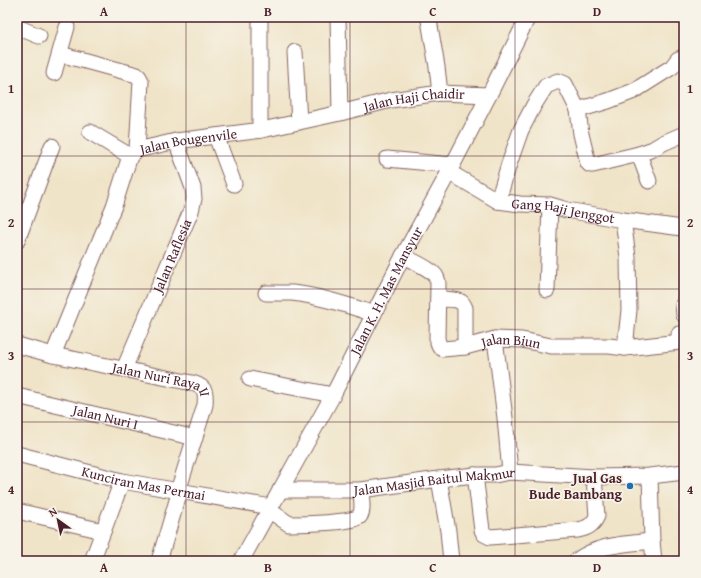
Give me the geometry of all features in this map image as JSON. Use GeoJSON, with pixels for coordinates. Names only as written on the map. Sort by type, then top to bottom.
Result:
{"type":"FeatureCollection","features":[{"type":"Feature","properties":{"kind":"street"},"geometry":{"type":"LineString","coordinates":[[260,17],[260,130]]}},
{"type":"Feature","properties":{"kind":"street"},"geometry":{"type":"LineString","coordinates":[[338,17],[340,113]]}},
{"type":"Feature","properties":{"kind":"street"},"geometry":{"type":"LineString","coordinates":[[430,17],[429,20],[440,93]]}},
{"type":"Feature","properties":{"kind":"street","name":"Jalan K. H. Mas Mansyur"},"geometry":{"type":"LineString","coordinates":[[241,561],[334,395],[403,256],[489,95],[528,17]]}},
{"type":"Feature","properties":{"kind":"street"},"geometry":{"type":"LineString","coordinates":[[17,27],[39,36]]}},
{"type":"Feature","properties":{"kind":"street"},"geometry":{"type":"LineString","coordinates":[[54,73],[67,27]]}},
{"type":"Feature","properties":{"kind":"street"},"geometry":{"type":"LineString","coordinates":[[295,52],[299,122]]}},
{"type":"Feature","properties":{"kind":"street"},"geometry":{"type":"LineString","coordinates":[[60,54],[136,75],[139,76],[141,81],[134,153],[90,132]]}},
{"type":"Feature","properties":{"kind":"street"},"geometry":{"type":"LineString","coordinates":[[578,110],[634,91],[672,67],[678,59],[684,57]]}},
{"type":"Feature","properties":{"kind":"street"},"geometry":{"type":"LineString","coordinates":[[498,201],[508,164],[521,130],[546,86],[558,81],[565,84],[578,110],[588,163],[590,165],[639,154],[684,134]]}},
{"type":"Feature","properties":{"kind":"street","name":"Jalan Haji Chaidir"},"geometry":{"type":"LineString","coordinates":[[340,113],[391,100],[440,93],[489,95]]}},
{"type":"Feature","properties":{"kind":"street","name":"Jalan Bougenvile"},"geometry":{"type":"LineString","coordinates":[[53,354],[114,206],[134,153],[176,141],[262,130],[340,113]]}},
{"type":"Feature","properties":{"kind":"street"},"geometry":{"type":"LineString","coordinates":[[216,136],[234,184]]}},
{"type":"Feature","properties":{"kind":"street","name":"Jalan Raflesia"},"geometry":{"type":"LineString","coordinates":[[124,369],[191,211],[194,199],[193,188],[176,141]]}},
{"type":"Feature","properties":{"kind":"street"},"geometry":{"type":"LineString","coordinates":[[17,241],[52,146]]}},
{"type":"Feature","properties":{"kind":"street"},"geometry":{"type":"LineString","coordinates":[[639,154],[649,181]]}},
{"type":"Feature","properties":{"kind":"street"},"geometry":{"type":"LineString","coordinates":[[387,159],[450,168]]}},
{"type":"Feature","properties":{"kind":"street","name":"Gang Haji Jenggot"},"geometry":{"type":"LineString","coordinates":[[450,168],[498,201],[520,204],[550,205],[567,210],[623,220],[682,228],[684,226]]}},
{"type":"Feature","properties":{"kind":"street"},"geometry":{"type":"LineString","coordinates":[[547,290],[550,205]]}},
{"type":"Feature","properties":{"kind":"street"},"geometry":{"type":"LineString","coordinates":[[623,220],[628,257],[629,310],[625,348]]}},
{"type":"Feature","properties":{"kind":"street","name":"Jalan Biun"},"geometry":{"type":"LineString","coordinates":[[403,256],[429,270],[437,278],[437,338],[440,348],[465,347],[495,339],[522,340],[551,346],[609,346],[625,348],[680,342],[679,334],[684,334]]}},
{"type":"Feature","properties":{"kind":"street"},"geometry":{"type":"LineString","coordinates":[[266,293],[309,296],[340,303],[374,314]]}},
{"type":"Feature","properties":{"kind":"street"},"geometry":{"type":"LineString","coordinates":[[438,299],[457,301],[463,304],[465,308],[465,347]]}},
{"type":"Feature","properties":{"kind":"street"},"geometry":{"type":"LineString","coordinates":[[495,339],[510,472]]}},
{"type":"Feature","properties":{"kind":"street","name":"Jalan Nuri Raya II"},"geometry":{"type":"LineString","coordinates":[[17,345],[200,385],[204,390],[206,396],[205,405],[178,491],[178,498],[159,561]]}},
{"type":"Feature","properties":{"kind":"street"},"geometry":{"type":"LineString","coordinates":[[250,379],[334,395]]}},
{"type":"Feature","properties":{"kind":"street","name":"Jalan Nuri I"},"geometry":{"type":"LineString","coordinates":[[17,396],[194,438]]}},
{"type":"Feature","properties":{"kind":"street","name":"Kunciran Mas Permai"},"geometry":{"type":"LineString","coordinates":[[17,454],[122,481],[270,508]]}},
{"type":"Feature","properties":{"kind":"street","name":"Jalan Masjid Baitul Makmur"},"geometry":{"type":"LineString","coordinates":[[280,490],[361,490],[439,479],[496,475],[510,472],[594,477],[650,476],[684,472]]}},
{"type":"Feature","properties":{"kind":"street"},"geometry":{"type":"LineString","coordinates":[[475,476],[482,530],[484,534],[490,537],[578,530],[591,526],[597,516],[594,477]]}},
{"type":"Feature","properties":{"kind":"street"},"geometry":{"type":"LineString","coordinates":[[650,476],[654,561]]}},
{"type":"Feature","properties":{"kind":"street"},"geometry":{"type":"LineString","coordinates":[[439,479],[448,531],[451,561]]}},
{"type":"Feature","properties":{"kind":"street"},"geometry":{"type":"LineString","coordinates":[[92,561],[122,481]]}},
{"type":"Feature","properties":{"kind":"street"},"geometry":{"type":"LineString","coordinates":[[270,508],[289,524],[353,520],[358,518],[361,514],[361,490]]}},
{"type":"Feature","properties":{"kind":"street"},"geometry":{"type":"LineString","coordinates":[[17,511],[103,531]]}},
{"type":"Feature","properties":{"kind":"street"},"geometry":{"type":"LineString","coordinates":[[576,561],[593,551],[607,546],[652,542]]}},
{"type":"Feature","properties":{"kind":"place","name":"Jual Gas Bude Bambang"},"geometry":{"type":"Point","coordinates":[630,486]}}]}
